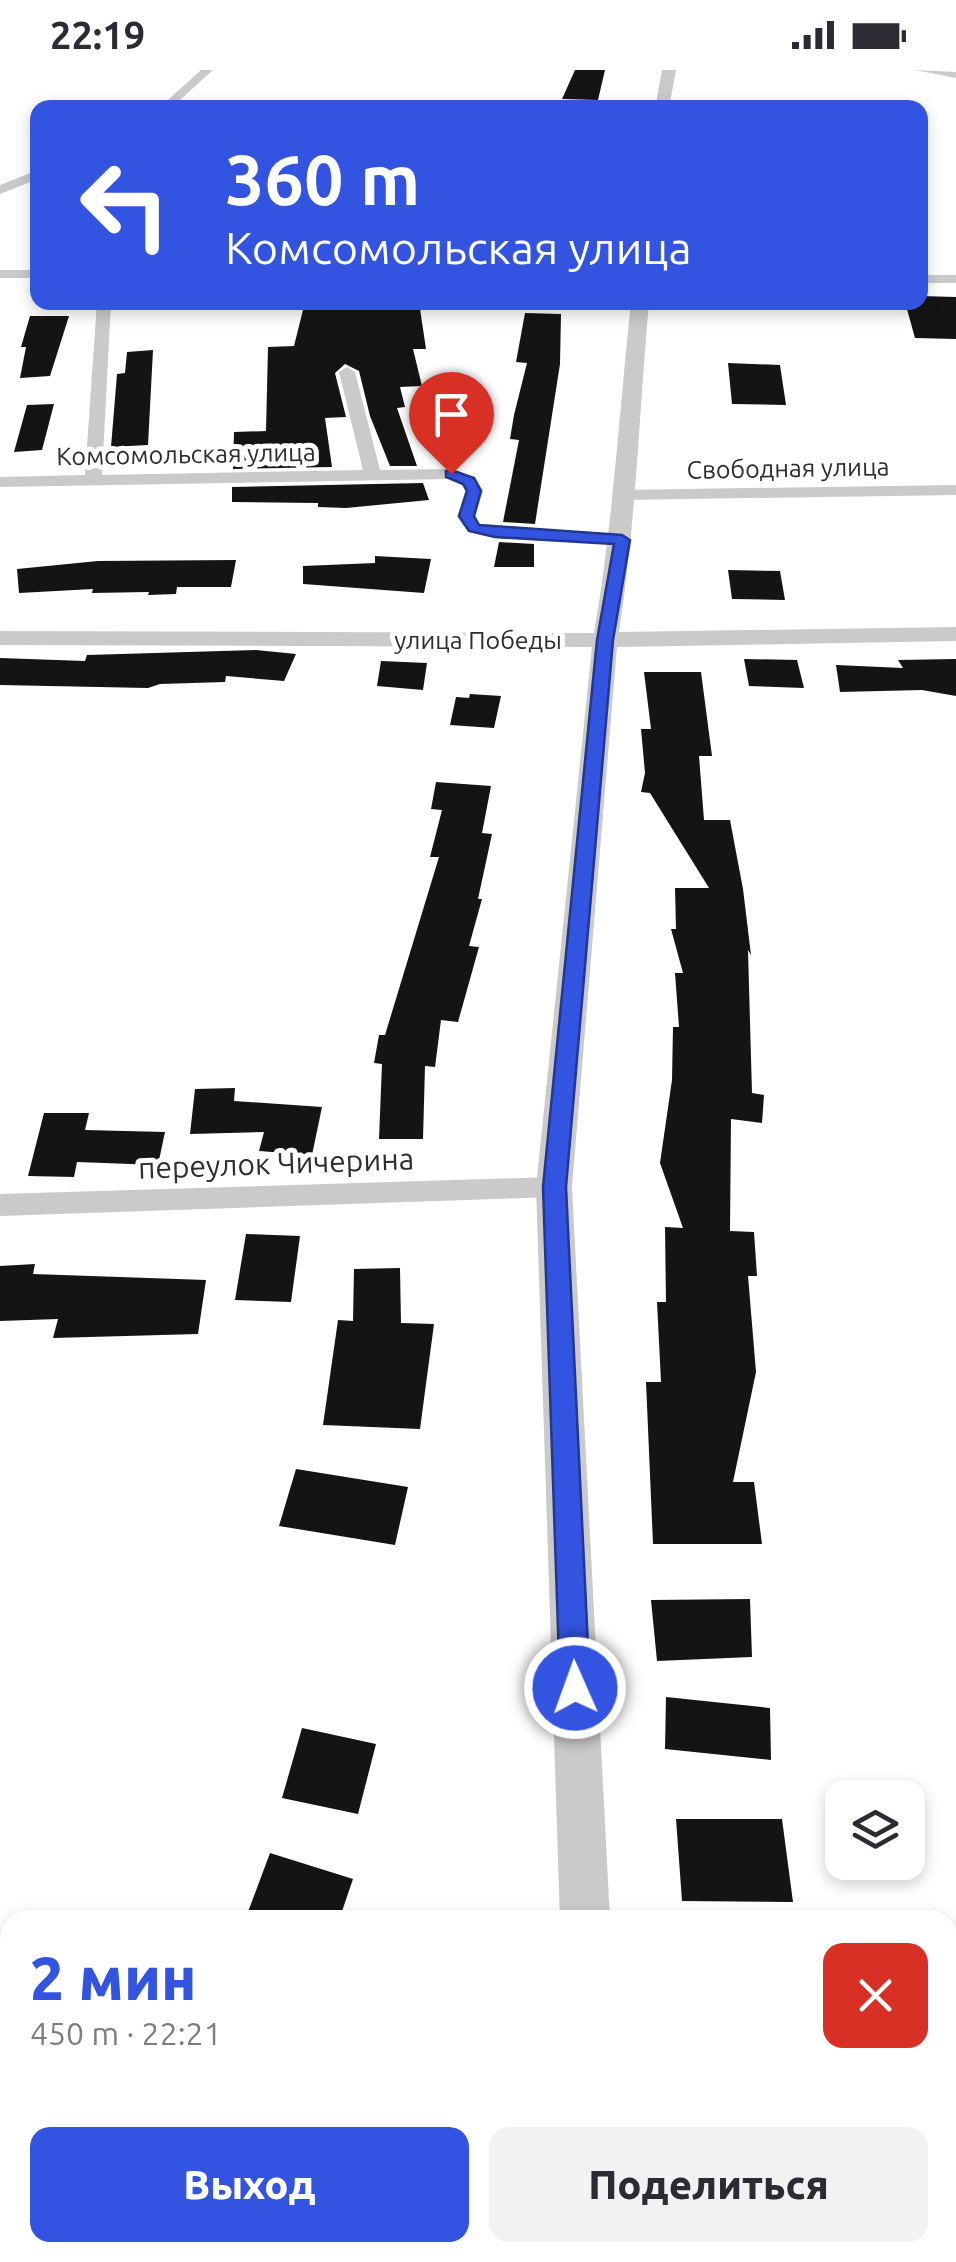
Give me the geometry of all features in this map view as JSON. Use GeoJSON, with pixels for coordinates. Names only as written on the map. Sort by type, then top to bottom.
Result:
{"type":"FeatureCollection","features":[{"type":"Feature","properties":{"kind":"street"},"geometry":{"type":"LineString","coordinates":[[173,100],[208,70]]}},
{"type":"Feature","properties":{"kind":"street"},"geometry":{"type":"LineString","coordinates":[[663,100],[668,70]]}},
{"type":"Feature","properties":{"kind":"street"},"geometry":{"type":"LineString","coordinates":[[920,70],[956,75]]}},
{"type":"Feature","properties":{"kind":"street"},"geometry":{"type":"LineString","coordinates":[[0,190],[30,177]]}},
{"type":"Feature","properties":{"kind":"street"},"geometry":{"type":"LineString","coordinates":[[0,274],[30,274]]}},
{"type":"Feature","properties":{"kind":"street"},"geometry":{"type":"LineString","coordinates":[[928,279],[956,279]]}},
{"type":"Feature","properties":{"kind":"street"},"geometry":{"type":"LineString","coordinates":[[93,481],[104,310]]}},
{"type":"Feature","properties":{"kind":"street"},"geometry":{"type":"LineString","coordinates":[[585,1910],[554,1187],[605,640],[622,540],[622,495],[639,310]]}},
{"type":"Feature","properties":{"kind":"street"},"geometry":{"type":"LineString","coordinates":[[348,372],[373,475]]}},
{"type":"Feature","properties":{"kind":"street","name":"Комсомольская улица"},"geometry":{"type":"LineString","coordinates":[[0,482],[451,474],[469,481],[474,491],[466,516],[474,528],[495,533],[622,540]]}},
{"type":"Feature","properties":{"kind":"street","name":"Свободная улица"},"geometry":{"type":"LineString","coordinates":[[622,495],[956,490]]}},
{"type":"Feature","properties":{"kind":"street","name":"улица Победы"},"geometry":{"type":"LineString","coordinates":[[0,638],[605,640],[956,634]]}},
{"type":"Feature","properties":{"kind":"street","name":"переулок Чичерина"},"geometry":{"type":"LineString","coordinates":[[0,1205],[554,1187]]}},
{"type":"Feature","properties":{"kind":"building"},"geometry":{"type":"Polygon","coordinates":[[[575,70],[605,70],[598,100],[562,99],[575,70]]]}},
{"type":"Feature","properties":{"kind":"building"},"geometry":{"type":"Polygon","coordinates":[[[928,296],[956,297],[956,339],[915,338],[907,310],[928,310],[928,296]]]}},
{"type":"Feature","properties":{"kind":"building"},"geometry":{"type":"Polygon","coordinates":[[[303,310],[420,310],[426,349],[413,349],[422,386],[400,387],[405,407],[397,408],[417,466],[390,466],[370,416],[359,371],[345,364],[335,373],[346,417],[325,418],[332,467],[233,469],[234,432],[266,431],[268,347],[294,346],[303,310]]]}},
{"type":"Feature","properties":{"kind":"building"},"geometry":{"type":"Polygon","coordinates":[[[525,313],[561,314],[560,364],[535,524],[503,522],[519,440],[510,439],[527,363],[516,362],[525,313]]]}},
{"type":"Feature","properties":{"kind":"building"},"geometry":{"type":"Polygon","coordinates":[[[30,316],[69,316],[50,376],[20,378],[26,347],[21,347],[30,316]]]}},
{"type":"Feature","properties":{"kind":"building"},"geometry":{"type":"Polygon","coordinates":[[[153,350],[148,445],[111,447],[117,374],[125,373],[127,352],[153,350]]]}},
{"type":"Feature","properties":{"kind":"building"},"geometry":{"type":"Polygon","coordinates":[[[728,363],[780,365],[786,405],[732,404],[728,363]]]}},
{"type":"Feature","properties":{"kind":"building"},"geometry":{"type":"Polygon","coordinates":[[[54,404],[42,450],[14,452],[27,405],[54,404]]]}},
{"type":"Feature","properties":{"kind":"building"},"geometry":{"type":"Polygon","coordinates":[[[423,483],[429,500],[346,508],[318,507],[318,503],[232,502],[232,487],[423,483]]]}},
{"type":"Feature","properties":{"kind":"building"},"geometry":{"type":"Polygon","coordinates":[[[499,542],[534,544],[534,567],[494,567],[499,542]]]}},
{"type":"Feature","properties":{"kind":"building"},"geometry":{"type":"Polygon","coordinates":[[[375,556],[431,559],[424,593],[303,584],[303,566],[375,563],[375,556]]]}},
{"type":"Feature","properties":{"kind":"building"},"geometry":{"type":"Polygon","coordinates":[[[236,560],[231,587],[177,587],[176,594],[148,595],[149,592],[92,593],[93,589],[19,593],[17,569],[98,561],[236,560]]]}},
{"type":"Feature","properties":{"kind":"building"},"geometry":{"type":"Polygon","coordinates":[[[728,570],[780,571],[785,600],[732,599],[728,570]]]}},
{"type":"Feature","properties":{"kind":"building"},"geometry":{"type":"Polygon","coordinates":[[[256,650],[296,654],[284,681],[226,676],[225,682],[160,684],[148,688],[0,685],[0,658],[85,661],[87,655],[256,650]]]}},
{"type":"Feature","properties":{"kind":"building"},"geometry":{"type":"Polygon","coordinates":[[[744,659],[797,660],[804,688],[749,686],[744,659]]]}},
{"type":"Feature","properties":{"kind":"building"},"geometry":{"type":"Polygon","coordinates":[[[956,659],[956,696],[922,690],[840,692],[836,665],[903,668],[898,660],[956,659]]]}},
{"type":"Feature","properties":{"kind":"building"},"geometry":{"type":"Polygon","coordinates":[[[381,661],[427,663],[423,690],[377,686],[381,661]]]}},
{"type":"Feature","properties":{"kind":"building"},"geometry":{"type":"Polygon","coordinates":[[[644,672],[701,672],[712,756],[699,756],[704,820],[730,820],[743,889],[751,955],[748,950],[752,1093],[764,1095],[762,1123],[731,1119],[730,1231],[754,1232],[757,1276],[748,1276],[756,1372],[733,1482],[754,1482],[762,1544],[653,1544],[646,1382],[661,1382],[657,1302],[666,1302],[665,1227],[683,1228],[660,1163],[672,1080],[673,1027],[679,1027],[675,973],[683,973],[671,929],[676,929],[675,888],[709,888],[650,793],[641,792],[645,773],[641,729],[651,729],[644,672]]]}},
{"type":"Feature","properties":{"kind":"building"},"geometry":{"type":"Polygon","coordinates":[[[470,694],[501,696],[494,728],[450,725],[456,697],[469,698],[470,694]]]}},
{"type":"Feature","properties":{"kind":"building"},"geometry":{"type":"Polygon","coordinates":[[[436,782],[491,786],[482,833],[492,834],[478,899],[482,899],[469,946],[479,947],[458,1022],[441,1020],[435,1067],[425,1066],[423,1139],[379,1139],[382,1064],[374,1063],[379,1035],[385,1035],[439,857],[430,857],[442,810],[431,809],[436,782]]]}},
{"type":"Feature","properties":{"kind":"building"},"geometry":{"type":"Polygon","coordinates":[[[235,1088],[234,1101],[322,1107],[312,1155],[259,1151],[264,1132],[190,1134],[195,1089],[235,1088]]]}},
{"type":"Feature","properties":{"kind":"building"},"geometry":{"type":"Polygon","coordinates":[[[44,1113],[89,1113],[85,1130],[165,1132],[158,1165],[77,1162],[74,1177],[28,1176],[44,1113]]]}},
{"type":"Feature","properties":{"kind":"building"},"geometry":{"type":"Polygon","coordinates":[[[246,1234],[300,1236],[291,1302],[235,1300],[246,1234]]]}},
{"type":"Feature","properties":{"kind":"building"},"geometry":{"type":"Polygon","coordinates":[[[35,1264],[33,1274],[206,1280],[198,1334],[53,1338],[58,1319],[0,1321],[0,1266],[35,1264]]]}},
{"type":"Feature","properties":{"kind":"building"},"geometry":{"type":"Polygon","coordinates":[[[400,1268],[401,1323],[434,1324],[420,1429],[323,1425],[338,1320],[353,1321],[354,1269],[400,1268]]]}},
{"type":"Feature","properties":{"kind":"building"},"geometry":{"type":"Polygon","coordinates":[[[296,1469],[408,1487],[395,1545],[279,1526],[296,1469]]]}},
{"type":"Feature","properties":{"kind":"building"},"geometry":{"type":"Polygon","coordinates":[[[750,1599],[752,1657],[657,1661],[651,1600],[750,1599]]]}},
{"type":"Feature","properties":{"kind":"building"},"geometry":{"type":"Polygon","coordinates":[[[666,1697],[770,1708],[771,1760],[665,1749],[666,1697]]]}},
{"type":"Feature","properties":{"kind":"building"},"geometry":{"type":"Polygon","coordinates":[[[302,1728],[376,1744],[358,1814],[282,1798],[302,1728]]]}},
{"type":"Feature","properties":{"kind":"building"},"geometry":{"type":"Polygon","coordinates":[[[676,1819],[782,1819],[793,1902],[682,1901],[676,1819]]]}},
{"type":"Feature","properties":{"kind":"building"},"geometry":{"type":"Polygon","coordinates":[[[270,1853],[353,1879],[342,1910],[249,1910],[270,1853]]]}},
{"type":"Feature","properties":{"kind":"route"},"geometry":{"type":"LineString","coordinates":[[451,474],[469,481],[474,491],[466,516],[474,528],[495,533],[622,540],[605,640],[554,1187],[575,1688]]}}]}
